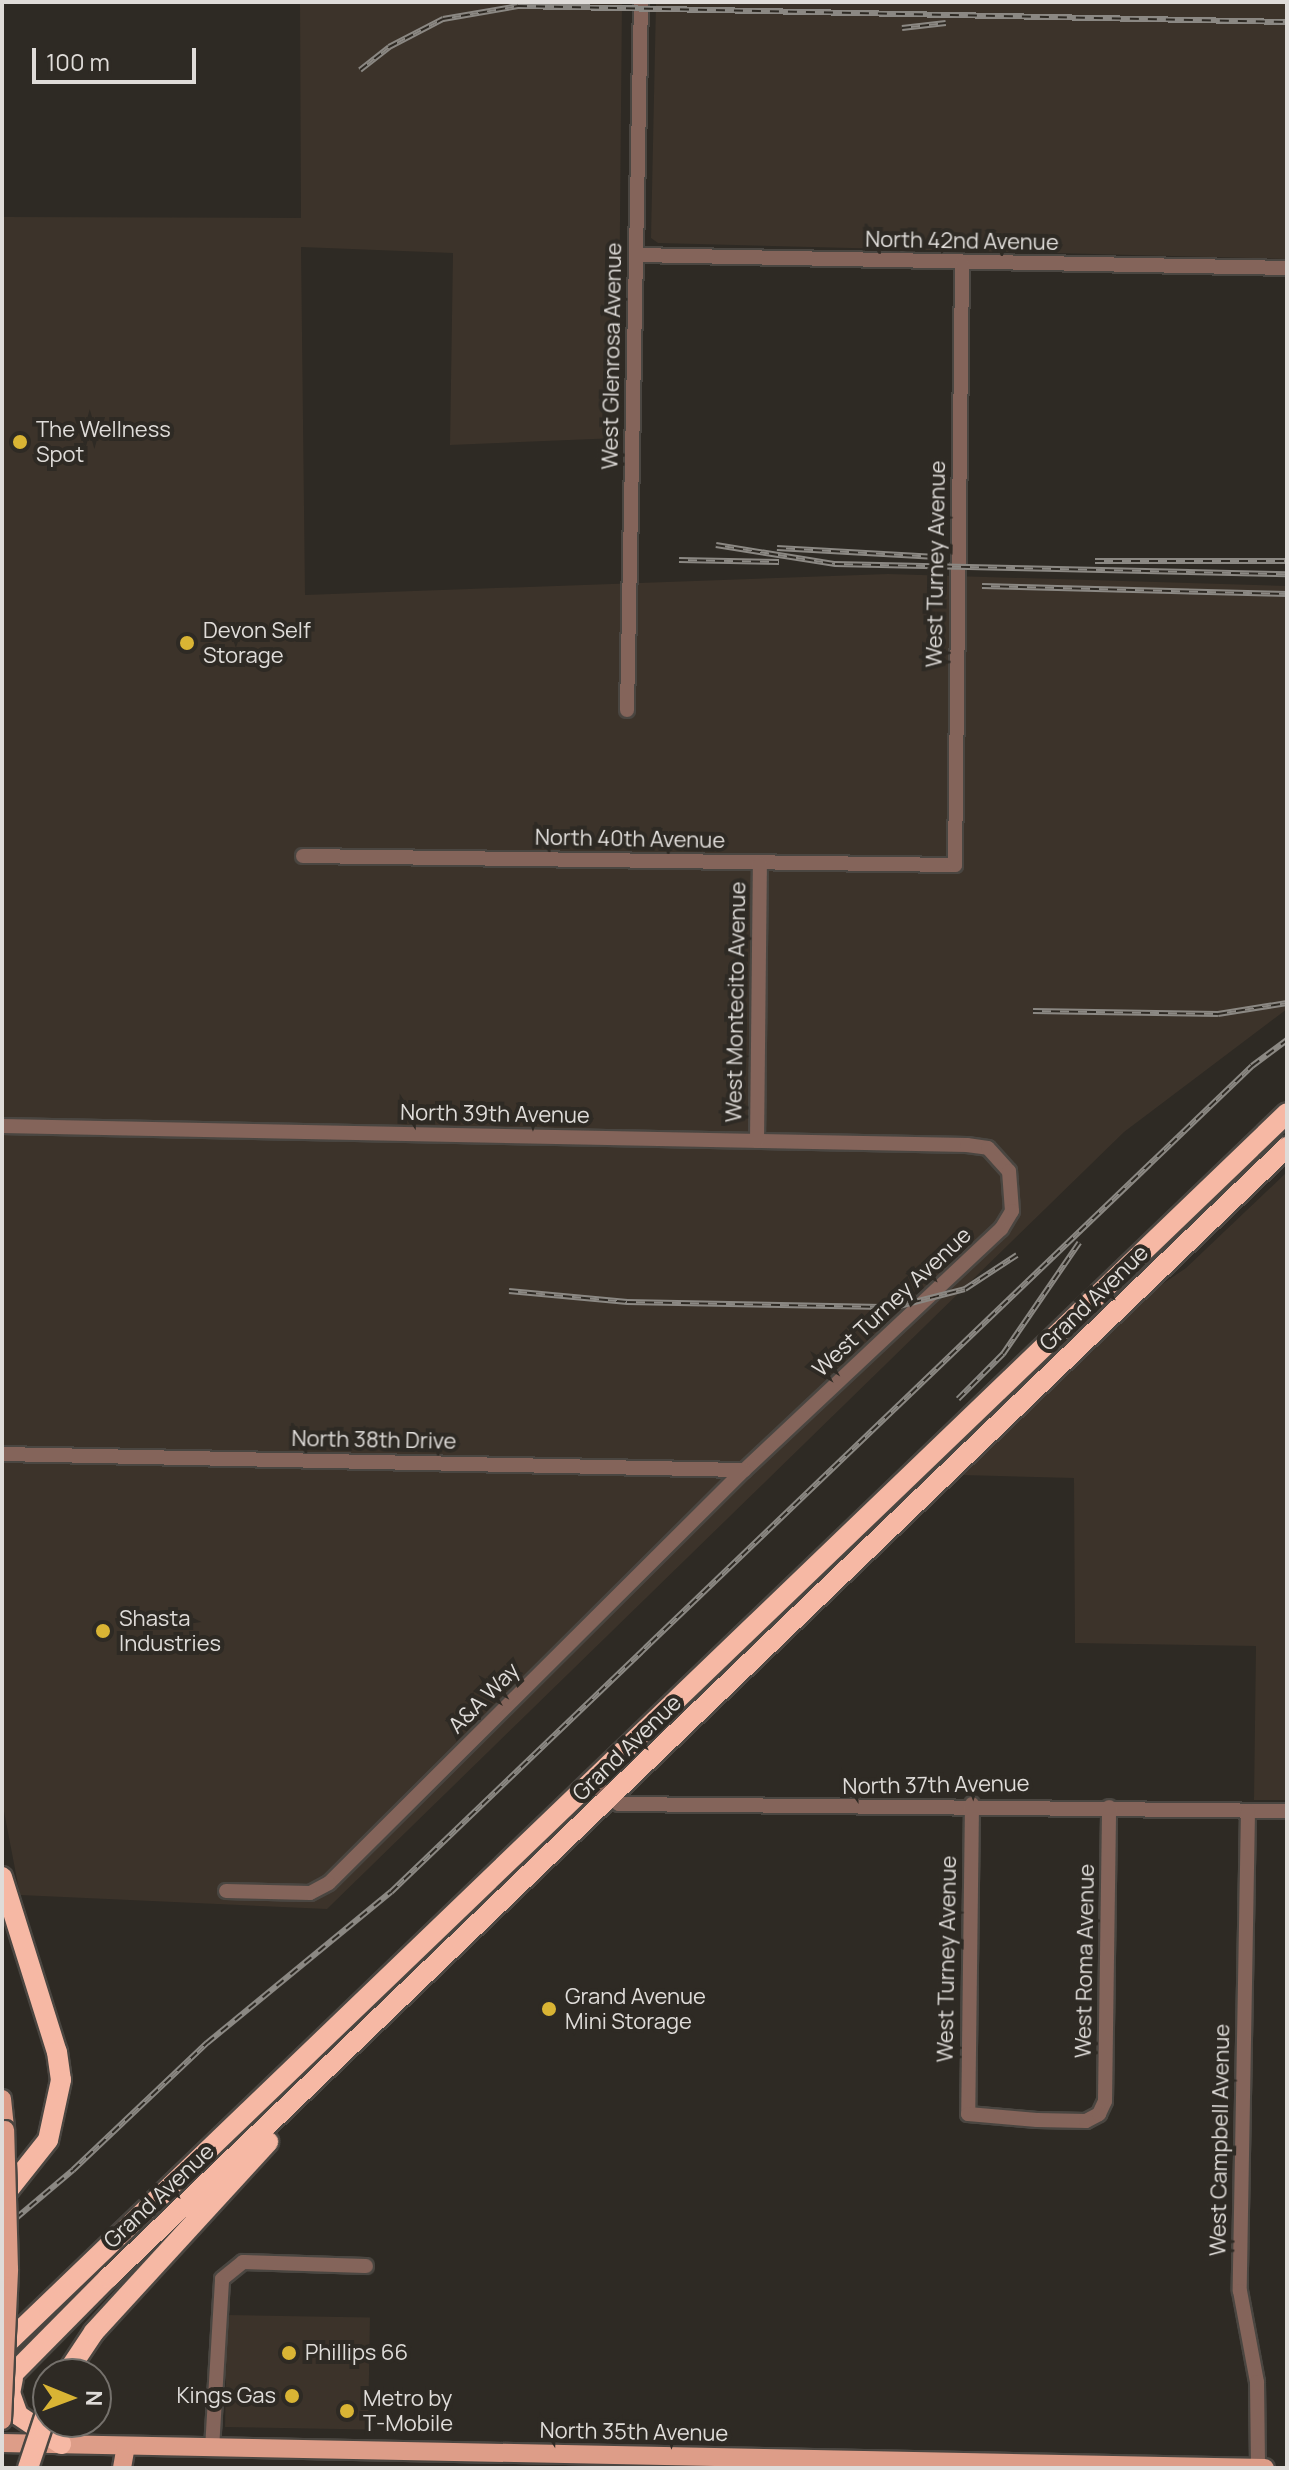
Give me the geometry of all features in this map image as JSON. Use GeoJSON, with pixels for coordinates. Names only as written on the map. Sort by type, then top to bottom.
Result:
{"type":"FeatureCollection","features":[{"type":"Feature","properties":{"kind":"highway","name":"Grand Avenue"},"geometry":{"type":"LineString","coordinates":[[6,2343],[1287,1113]]}},
{"type":"Feature","properties":{"kind":"highway","name":"Grand Avenue"},"geometry":{"type":"LineString","coordinates":[[2,2385],[1287,1145]]}},
{"type":"Feature","properties":{"kind":"highway"},"geometry":{"type":"LineString","coordinates":[[927,1461],[942,1478]]}},
{"type":"Feature","properties":{"kind":"highway"},"geometry":{"type":"LineString","coordinates":[[2,1877],[61,2080],[48,2140],[3,2198]]}},
{"type":"Feature","properties":{"kind":"highway"},"geometry":{"type":"LineString","coordinates":[[351,2014],[357,2043]]}},
{"type":"Feature","properties":{"kind":"highway"},"geometry":{"type":"LineString","coordinates":[[78,2358],[110,2314],[266,2146],[303,2093]]}},
{"type":"Feature","properties":{"kind":"highway"},"geometry":{"type":"LineString","coordinates":[[121,2235],[137,2252]]}},
{"type":"Feature","properties":{"kind":"highway"},"geometry":{"type":"LineString","coordinates":[[19,2369],[10,2393],[14,2410],[26,2425],[61,2444]]}},
{"type":"Feature","properties":{"kind":"highway"},"geometry":{"type":"LineString","coordinates":[[28,2468],[38,2438]]}},
{"type":"Feature","properties":{"kind":"main road"},"geometry":{"type":"LineString","coordinates":[[2,2099],[9,2269],[2,2420]]}},
{"type":"Feature","properties":{"kind":"main road","name":"North 35th Avenue"},"geometry":{"type":"LineString","coordinates":[[2,2443],[585,2462],[1265,2468]]}},
{"type":"Feature","properties":{"kind":"main road"},"geometry":{"type":"LineString","coordinates":[[122,2468],[126,2446]]}},
{"type":"Feature","properties":{"kind":"street","name":"West Glenrosa Avenue"},"geometry":{"type":"LineString","coordinates":[[627,710],[641,2]]}},
{"type":"Feature","properties":{"kind":"street","name":"North 42nd Avenue"},"geometry":{"type":"LineString","coordinates":[[636,255],[962,264],[1287,268]]}},
{"type":"Feature","properties":{"kind":"street","name":"West Turney Avenue"},"geometry":{"type":"LineString","coordinates":[[955,865],[962,264]]}},
{"type":"Feature","properties":{"kind":"street","name":"North 40th Avenue"},"geometry":{"type":"LineString","coordinates":[[303,856],[955,865]]}},
{"type":"Feature","properties":{"kind":"street","name":"West Montecito Avenue"},"geometry":{"type":"LineString","coordinates":[[757,1141],[760,864]]}},
{"type":"Feature","properties":{"kind":"street","name":"North 39th Avenue"},"geometry":{"type":"LineString","coordinates":[[2,1126],[988,1148]]}},
{"type":"Feature","properties":{"kind":"street"},"geometry":{"type":"LineString","coordinates":[[1271,1129],[1287,1145]]}},
{"type":"Feature","properties":{"kind":"street","name":"West Turney Avenue"},"geometry":{"type":"LineString","coordinates":[[744,1470],[1008,1220],[1015,1191],[1002,1159],[988,1148]]}},
{"type":"Feature","properties":{"kind":"street","name":"North 38th Drive"},"geometry":{"type":"LineString","coordinates":[[2,1454],[744,1470]]}},
{"type":"Feature","properties":{"kind":"street","name":"A&A Way"},"geometry":{"type":"LineString","coordinates":[[226,1891],[310,1893],[329,1883],[744,1470]]}},
{"type":"Feature","properties":{"kind":"street"},"geometry":{"type":"LineString","coordinates":[[592,1783],[609,1799]]}},
{"type":"Feature","properties":{"kind":"street","name":"North 37th Avenue"},"geometry":{"type":"LineString","coordinates":[[609,1799],[619,1804],[859,1809],[972,1804],[1287,1811]]}},
{"type":"Feature","properties":{"kind":"street","name":"West Turney Avenue"},"geometry":{"type":"LineString","coordinates":[[972,1804],[968,2114],[1086,2121],[1099,2114]]}},
{"type":"Feature","properties":{"kind":"street","name":"West Roma Avenue"},"geometry":{"type":"LineString","coordinates":[[1099,2114],[1105,2101],[1109,1807]]}},
{"type":"Feature","properties":{"kind":"street","name":"West Campbell Avenue"},"geometry":{"type":"LineString","coordinates":[[1248,1811],[1240,2291],[1257,2382],[1258,2468]]}},
{"type":"Feature","properties":{"kind":"street"},"geometry":{"type":"LineString","coordinates":[[212,2449],[218,2291],[229,2271],[243,2262],[366,2266]]}},
{"type":"Feature","properties":{"kind":"shaded area"},"geometry":{"type":"Polygon","coordinates":[[[300,2],[622,2],[618,438],[450,445],[453,253],[301,247],[305,595],[888,574],[1287,586],[1287,1009],[1124,1132],[327,1909],[20,1895],[2,1801],[2,217],[301,218],[300,2]]]}},
{"type":"Feature","properties":{"kind":"shaded area"},"geometry":{"type":"Polygon","coordinates":[[[656,2],[1287,2],[1287,259],[658,243],[651,238],[656,2]]]}},
{"type":"Feature","properties":{"kind":"shaded area"},"geometry":{"type":"Polygon","coordinates":[[[1287,1172],[1287,1800],[1254,1800],[1256,1646],[1075,1643],[1074,1478],[961,1475],[1148,1294],[1186,1268],[1287,1172]]]}},
{"type":"Feature","properties":{"kind":"shaded area"},"geometry":{"type":"Polygon","coordinates":[[[227,2315],[370,2317],[368,2429],[225,2427],[227,2315]]]}},
{"type":"Feature","properties":{"kind":"railway"},"geometry":{"type":"LineString","coordinates":[[360,70],[389,47],[443,19],[518,6],[1287,22]]}},
{"type":"Feature","properties":{"kind":"railway"},"geometry":{"type":"LineString","coordinates":[[902,28],[946,23]]}},
{"type":"Feature","properties":{"kind":"railway"},"geometry":{"type":"LineString","coordinates":[[716,545],[835,564],[1287,574]]}},
{"type":"Feature","properties":{"kind":"railway"},"geometry":{"type":"LineString","coordinates":[[777,548],[937,557]]}},
{"type":"Feature","properties":{"kind":"railway"},"geometry":{"type":"LineString","coordinates":[[679,560],[779,562]]}},
{"type":"Feature","properties":{"kind":"railway"},"geometry":{"type":"LineString","coordinates":[[1095,561],[1287,561]]}},
{"type":"Feature","properties":{"kind":"railway"},"geometry":{"type":"LineString","coordinates":[[982,586],[1287,594]]}},
{"type":"Feature","properties":{"kind":"railway"},"geometry":{"type":"LineString","coordinates":[[1033,1011],[1218,1014],[1287,1003]]}},
{"type":"Feature","properties":{"kind":"railway"},"geometry":{"type":"LineString","coordinates":[[2,2230],[73,2170],[207,2043],[391,1892],[1252,1066],[1287,1040]]}},
{"type":"Feature","properties":{"kind":"railway"},"geometry":{"type":"LineString","coordinates":[[958,1399],[1003,1354],[1079,1243]]}},
{"type":"Feature","properties":{"kind":"railway"},"geometry":{"type":"LineString","coordinates":[[509,1291],[627,1302],[895,1307],[965,1289],[1017,1255]]}},
{"type":"Feature","properties":{"kind":"place","name":"The Wellness Spot"},"geometry":{"type":"Point","coordinates":[20,442]}},
{"type":"Feature","properties":{"kind":"place","name":"Devon Self Storage"},"geometry":{"type":"Point","coordinates":[187,643]}},
{"type":"Feature","properties":{"kind":"place","name":"Shasta Industries"},"geometry":{"type":"Point","coordinates":[103,1631]}},
{"type":"Feature","properties":{"kind":"place","name":"Grand Avenue Mini Storage"},"geometry":{"type":"Point","coordinates":[549,2009]}},
{"type":"Feature","properties":{"kind":"place","name":"Phillips 66"},"geometry":{"type":"Point","coordinates":[289,2353]}},
{"type":"Feature","properties":{"kind":"place","name":"Kings Gas"},"geometry":{"type":"Point","coordinates":[292,2396]}},
{"type":"Feature","properties":{"kind":"place","name":"Metro by T-Mobile"},"geometry":{"type":"Point","coordinates":[347,2411]}}]}
